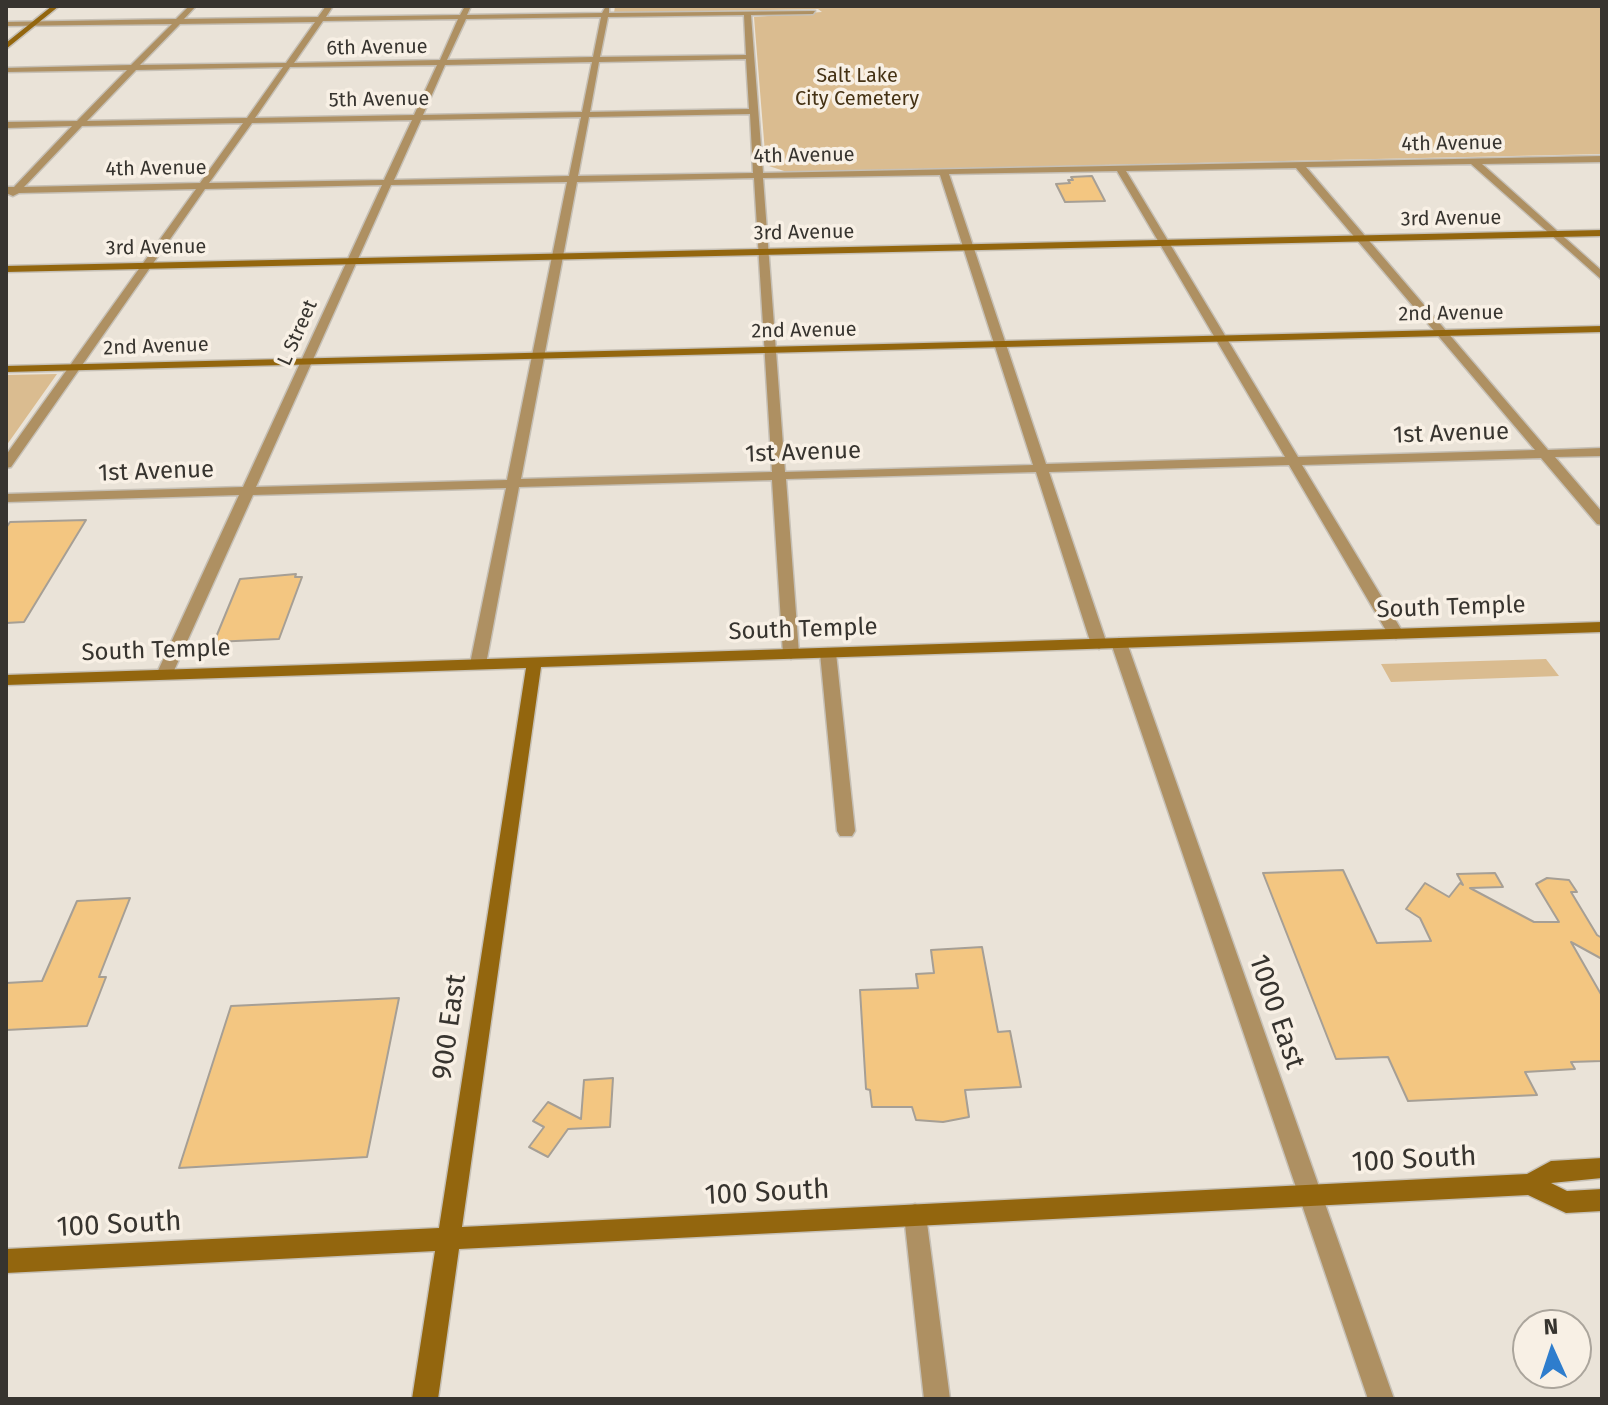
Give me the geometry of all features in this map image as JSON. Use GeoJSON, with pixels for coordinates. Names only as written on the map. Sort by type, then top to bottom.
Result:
{"type":"FeatureCollection","features":[{"type":"Feature","properties":{"kind":"street"},"geometry":{"type":"LineString","coordinates":[[6,47],[56,6]]}},
{"type":"Feature","properties":{"kind":"street"},"geometry":{"type":"LineString","coordinates":[[6,200],[11,190],[193,6]]}},
{"type":"Feature","properties":{"kind":"street"},"geometry":{"type":"LineString","coordinates":[[6,464],[330,6]]}},
{"type":"Feature","properties":{"kind":"street","name":"L Street"},"geometry":{"type":"LineString","coordinates":[[164,675],[468,6]]}},
{"type":"Feature","properties":{"kind":"street"},"geometry":{"type":"LineString","coordinates":[[6,24],[463,17],[606,10],[813,12]]}},
{"type":"Feature","properties":{"kind":"street"},"geometry":{"type":"LineString","coordinates":[[478,664],[606,10]]}},
{"type":"Feature","properties":{"kind":"street"},"geometry":{"type":"LineString","coordinates":[[747,13],[791,654]]}},
{"type":"Feature","properties":{"kind":"street","name":"6th Avenue"},"geometry":{"type":"LineString","coordinates":[[6,70],[749,57]]}},
{"type":"Feature","properties":{"kind":"street","name":"5th Avenue"},"geometry":{"type":"LineString","coordinates":[[6,125],[754,111]]}},
{"type":"Feature","properties":{"kind":"street","name":"4th Avenue"},"geometry":{"type":"LineString","coordinates":[[11,190],[1602,159]]}},
{"type":"Feature","properties":{"kind":"street"},"geometry":{"type":"LineString","coordinates":[[1473,161],[1602,277]]}},
{"type":"Feature","properties":{"kind":"street"},"geometry":{"type":"LineString","coordinates":[[1299,165],[1602,521]]}},
{"type":"Feature","properties":{"kind":"street"},"geometry":{"type":"LineString","coordinates":[[1120,168],[1396,634]]}},
{"type":"Feature","properties":{"kind":"street","name":"1000 East"},"geometry":{"type":"LineString","coordinates":[[943,171],[1041,468],[1109,644],[1381,1399]]}},
{"type":"Feature","properties":{"kind":"street","name":"3rd Avenue"},"geometry":{"type":"LineString","coordinates":[[6,269],[1602,233]]}},
{"type":"Feature","properties":{"kind":"street","name":"2nd Avenue"},"geometry":{"type":"LineString","coordinates":[[6,369],[1602,329]]}},
{"type":"Feature","properties":{"kind":"street","name":"1st Avenue"},"geometry":{"type":"LineString","coordinates":[[6,498],[1602,452]]}},
{"type":"Feature","properties":{"kind":"street","name":"South Temple"},"geometry":{"type":"LineString","coordinates":[[6,680],[1602,627]]}},
{"type":"Feature","properties":{"kind":"street"},"geometry":{"type":"LineString","coordinates":[[828,653],[846,831]]}},
{"type":"Feature","properties":{"kind":"street","name":"900 East"},"geometry":{"type":"LineString","coordinates":[[425,1399],[534,663]]}},
{"type":"Feature","properties":{"kind":"street","name":"100 South"},"geometry":{"type":"LineString","coordinates":[[6,1261],[1530,1184],[1551,1171],[1602,1168]]}},
{"type":"Feature","properties":{"kind":"street","name":"100 South"},"geometry":{"type":"LineString","coordinates":[[1530,1184],[1566,1202],[1602,1200]]}},
{"type":"Feature","properties":{"kind":"street"},"geometry":{"type":"LineString","coordinates":[[915,1215],[937,1399]]}},
{"type":"Feature","properties":{"kind":"green space","name":"Salt Lake City Cemetery"},"geometry":{"type":"Polygon","coordinates":[[[615,6],[1602,6],[1602,154],[787,172],[766,165],[754,17],[822,12],[818,9],[614,13],[615,6]]]}},
{"type":"Feature","properties":{"kind":"green space"},"geometry":{"type":"Polygon","coordinates":[[[57,374],[6,446],[6,375],[57,374]]]}},
{"type":"Feature","properties":{"kind":"green space"},"geometry":{"type":"Polygon","coordinates":[[[1546,659],[1559,676],[1391,682],[1381,664],[1546,659]]]}},
{"type":"Feature","properties":{"kind":"building"},"geometry":{"type":"Polygon","coordinates":[[[1092,176],[1105,201],[1065,202],[1056,184],[1070,183],[1068,180],[1073,180],[1071,177],[1092,176]]]}},
{"type":"Feature","properties":{"kind":"building"},"geometry":{"type":"Polygon","coordinates":[[[86,520],[24,622],[6,623],[6,528],[10,522],[86,520]]]}},
{"type":"Feature","properties":{"kind":"building"},"geometry":{"type":"Polygon","coordinates":[[[296,574],[295,577],[302,577],[279,639],[214,642],[240,579],[296,574]]]}},
{"type":"Feature","properties":{"kind":"building"},"geometry":{"type":"Polygon","coordinates":[[[1343,870],[1377,943],[1431,941],[1420,918],[1406,909],[1425,883],[1449,897],[1460,883],[1463,885],[1457,874],[1495,873],[1503,887],[1470,888],[1534,922],[1559,922],[1536,884],[1547,878],[1569,880],[1577,892],[1571,892],[1597,935],[1602,938],[1602,959],[1571,942],[1602,996],[1602,1061],[1571,1062],[1575,1069],[1525,1072],[1537,1095],[1408,1101],[1388,1057],[1336,1059],[1263,873],[1343,870]]]}},
{"type":"Feature","properties":{"kind":"building"},"geometry":{"type":"Polygon","coordinates":[[[130,898],[99,977],[106,977],[87,1026],[6,1030],[6,983],[42,981],[77,901],[130,898]]]}},
{"type":"Feature","properties":{"kind":"building"},"geometry":{"type":"Polygon","coordinates":[[[982,947],[998,1032],[1010,1031],[1021,1087],[965,1090],[969,1117],[943,1122],[916,1120],[912,1107],[872,1107],[870,1090],[866,1089],[860,990],[918,988],[916,974],[934,973],[931,950],[982,947]]]}},
{"type":"Feature","properties":{"kind":"building"},"geometry":{"type":"Polygon","coordinates":[[[399,998],[367,1157],[179,1168],[231,1006],[399,998]]]}},
{"type":"Feature","properties":{"kind":"building"},"geometry":{"type":"Polygon","coordinates":[[[613,1078],[610,1127],[568,1129],[548,1157],[529,1147],[544,1127],[533,1121],[548,1102],[581,1119],[584,1080],[613,1078]]]}}]}
